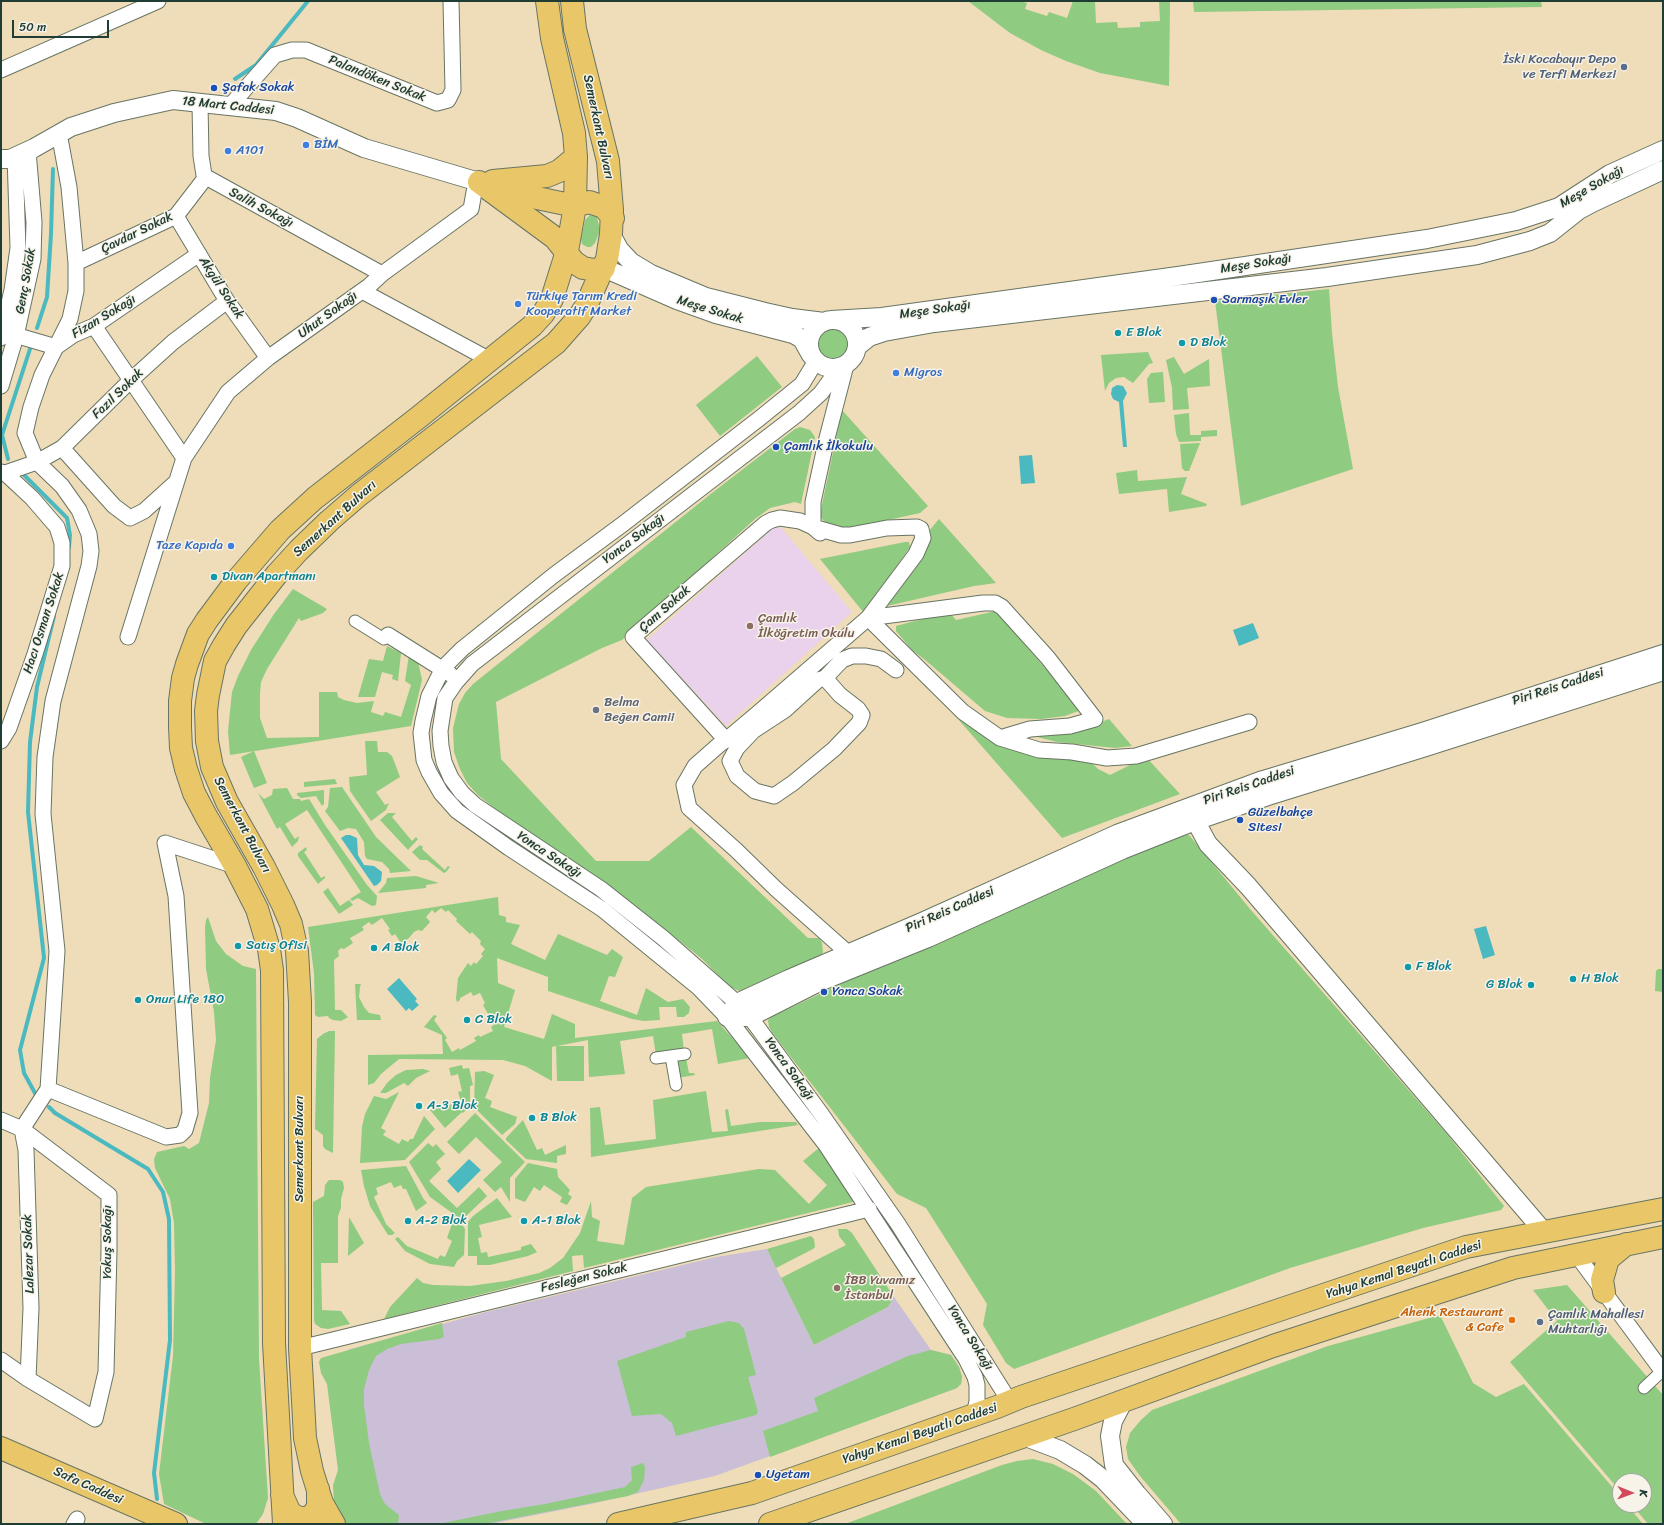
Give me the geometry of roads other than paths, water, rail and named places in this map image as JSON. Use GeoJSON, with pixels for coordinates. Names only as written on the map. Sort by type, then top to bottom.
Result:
{"type":"FeatureCollection","features":[{"type":"Feature","properties":{"kind":"main road","name":"Semerkant Bulvarı"},"geometry":{"type":"LineString","coordinates":[[284,1524],[274,1343],[272,970],[269,949],[260,916],[235,866],[194,793],[186,769],[181,748],[180,701],[183,678],[198,634],[236,581],[280,530],[315,498],[532,326],[552,299],[567,252],[575,206],[576,157],[574,132],[552,38],[547,1]]}},
{"type":"Feature","properties":{"kind":"main road","name":"Semerkant Bulvarı"},"geometry":{"type":"LineString","coordinates":[[334,1524],[322,1503],[312,1471],[305,1438],[300,1348],[300,1002],[298,950],[291,924],[283,905],[264,867],[227,802],[212,767],[207,741],[206,711],[211,677],[215,661],[236,626],[277,574],[299,550],[329,521],[360,495],[556,343],[579,317],[604,268],[612,226],[608,161],[575,29],[572,1]]}},
{"type":"Feature","properties":{"kind":"main road"},"geometry":{"type":"LineString","coordinates":[[478,181],[503,181],[547,176],[559,171],[576,157]]}},
{"type":"Feature","properties":{"kind":"main road"},"geometry":{"type":"LineString","coordinates":[[478,181],[510,191],[575,206],[589,202],[604,207],[612,226]]}},
{"type":"Feature","properties":{"kind":"main road"},"geometry":{"type":"LineString","coordinates":[[478,181],[555,238],[574,262],[583,268],[595,270],[604,268]]}},
{"type":"Feature","properties":{"kind":"main road","name":"Yahya Kemal Beyatlı Caddesi"},"geometry":{"type":"LineString","coordinates":[[618,1524],[752,1493],[1218,1330],[1466,1247],[1545,1233],[1663,1209]]}},
{"type":"Feature","properties":{"kind":"main road"},"geometry":{"type":"LineString","coordinates":[[770,1524],[1023,1436],[1273,1346],[1513,1268],[1663,1237]]}},
{"type":"Feature","properties":{"kind":"main road"},"geometry":{"type":"LineString","coordinates":[[1604,1292],[1602,1280],[1608,1259],[1626,1244]]}},
{"type":"Feature","properties":{"kind":"main road"},"geometry":{"type":"LineString","coordinates":[[1264,1315],[1256,1323],[1255,1333],[1258,1340],[1273,1346]]}},
{"type":"Feature","properties":{"kind":"main road"},"geometry":{"type":"LineString","coordinates":[[1218,1330],[1231,1333],[1235,1338],[1237,1346],[1235,1355],[1229,1362]]}},
{"type":"Feature","properties":{"kind":"main road","name":"Safa Caddesi"},"geometry":{"type":"LineString","coordinates":[[1,1448],[176,1524]]}},
{"type":"Feature","properties":{"kind":"main road","name":"Safa Caddesi"},"geometry":{"type":"LineString","coordinates":[[1,1462],[140,1524]]}},
{"type":"Feature","properties":{"kind":"main road"},"geometry":{"type":"LineString","coordinates":[[282,1495],[290,1513],[301,1519],[312,1516],[318,1507],[318,1489]]}},
{"type":"Feature","properties":{"kind":"main road"},"geometry":{"type":"LineString","coordinates":[[276,1524],[280,1518],[282,1495]]}},
{"type":"Feature","properties":{"kind":"street"},"geometry":{"type":"LineString","coordinates":[[1,70],[158,1]]}},
{"type":"Feature","properties":{"kind":"street","name":"Palandöken Sokak"},"geometry":{"type":"LineString","coordinates":[[230,106],[275,55],[292,50],[306,50],[437,103],[448,100],[453,90],[451,1]]}},
{"type":"Feature","properties":{"kind":"street","name":"18 Mart Caddesi"},"geometry":{"type":"LineString","coordinates":[[15,155],[70,126],[114,113],[173,100],[276,111],[297,118],[364,148],[478,181]]}},
{"type":"Feature","properties":{"kind":"street"},"geometry":{"type":"LineString","coordinates":[[200,104],[201,156],[204,175],[206,177]]}},
{"type":"Feature","properties":{"kind":"street"},"geometry":{"type":"LineString","coordinates":[[22,1129],[48,1089],[57,951],[43,814],[45,757],[52,701],[90,566],[91,551],[89,534],[79,510],[62,486],[37,462],[25,433],[31,407],[42,375],[70,319],[76,291],[76,263],[69,186],[59,133]]}},
{"type":"Feature","properties":{"kind":"street","name":"Meşe Sokağı"},"geometry":{"type":"LineString","coordinates":[[612,226],[619,249],[631,262],[651,274],[699,294],[766,312],[828,321],[882,317],[1178,276],[1427,239],[1516,221],[1559,207],[1610,174],[1663,150]]}},
{"type":"Feature","properties":{"kind":"street","name":"Genç Sokak"},"geometry":{"type":"LineString","coordinates":[[1,386],[5,334],[33,259],[34,222],[15,155]]}},
{"type":"Feature","properties":{"kind":"street","name":"Meşe Sokağı"},"geometry":{"type":"LineString","coordinates":[[858,346],[869,337],[884,332],[934,324],[1304,280],[1477,255],[1524,243],[1550,233],[1579,210],[1663,170]]}},
{"type":"Feature","properties":{"kind":"street","name":"Çavdar Sokak"},"geometry":{"type":"LineString","coordinates":[[76,263],[176,216],[206,177]]}},
{"type":"Feature","properties":{"kind":"street","name":"Salih Sokağı"},"geometry":{"type":"LineString","coordinates":[[206,177],[382,274]]}},
{"type":"Feature","properties":{"kind":"street","name":"Uhut Sokağı"},"geometry":{"type":"LineString","coordinates":[[128,637],[184,458],[228,392],[268,358],[362,291],[382,274],[471,209],[478,181]]}},
{"type":"Feature","properties":{"kind":"street","name":"Akgül Sokak"},"geometry":{"type":"LineString","coordinates":[[176,216],[228,301],[268,358]]}},
{"type":"Feature","properties":{"kind":"street","name":"Fizan Sokağı"},"geometry":{"type":"LineString","coordinates":[[56,347],[72,334],[94,326],[199,254]]}},
{"type":"Feature","properties":{"kind":"street","name":"Meşe Sokak"},"geometry":{"type":"LineString","coordinates":[[604,268],[677,300],[716,314],[793,334],[802,339],[814,358]]}},
{"type":"Feature","properties":{"kind":"street"},"geometry":{"type":"LineString","coordinates":[[362,291],[490,360]]}},
{"type":"Feature","properties":{"kind":"street","name":"Fazıl Sokak"},"geometry":{"type":"LineString","coordinates":[[3,472],[37,462],[62,448],[130,381],[173,342],[228,301]]}},
{"type":"Feature","properties":{"kind":"street"},"geometry":{"type":"LineString","coordinates":[[828,321],[840,321],[847,324],[853,330],[857,338],[858,346],[856,354],[852,360],[842,367],[827,368],[814,358],[809,347],[812,332],[817,326],[828,321]]}},
{"type":"Feature","properties":{"kind":"street"},"geometry":{"type":"LineString","coordinates":[[94,326],[130,381],[184,458]]}},
{"type":"Feature","properties":{"kind":"street"},"geometry":{"type":"LineString","coordinates":[[5,334],[56,347]]}},
{"type":"Feature","properties":{"kind":"street","name":"Yonca Sokağı"},"geometry":{"type":"LineString","coordinates":[[732,1010],[699,988],[602,909],[508,848],[457,811],[441,793],[429,772],[424,760],[421,733],[429,696],[443,668],[462,649],[554,575],[648,505],[802,384],[814,358]]}},
{"type":"Feature","properties":{"kind":"street"},"geometry":{"type":"LineString","coordinates":[[842,367],[834,411],[814,499],[813,527],[841,535],[850,535],[887,528],[921,529],[923,538],[920,547],[868,618],[696,766],[684,785],[689,808],[736,850],[852,960]]}},
{"type":"Feature","properties":{"kind":"street","name":"Yonca Sokağı"},"geometry":{"type":"LineString","coordinates":[[842,367],[821,393],[799,413],[472,664],[445,698],[440,731],[444,762],[451,778],[475,805],[601,889],[663,938],[732,1010],[813,1126],[868,1209]]}},
{"type":"Feature","properties":{"kind":"street"},"geometry":{"type":"LineString","coordinates":[[62,448],[114,506],[130,518],[144,511],[176,483]]}},
{"type":"Feature","properties":{"kind":"street","name":"Hacı Osman Sokak"},"geometry":{"type":"LineString","coordinates":[[1,741],[9,728],[35,654],[62,566],[62,543],[57,527],[32,498],[3,472]]}},
{"type":"Feature","properties":{"kind":"street","name":"Çam Sokak"},"geometry":{"type":"LineString","coordinates":[[726,740],[633,637],[766,523],[780,518],[800,521],[813,527]]}},
{"type":"Feature","properties":{"kind":"street"},"geometry":{"type":"LineString","coordinates":[[868,618],[991,603],[1002,607],[1048,658],[1095,719],[1070,726],[1030,729],[1000,738]]}},
{"type":"Feature","properties":{"kind":"street"},"geometry":{"type":"LineString","coordinates":[[868,618],[963,712],[1000,738],[1039,750],[1072,752],[1107,758],[1136,756],[1249,722]]}},
{"type":"Feature","properties":{"kind":"street"},"geometry":{"type":"LineString","coordinates":[[355,621],[443,668],[458,680]]}},
{"type":"Feature","properties":{"kind":"street","name":"Piri Reis Caddesi"},"geometry":{"type":"LineString","coordinates":[[732,1010],[852,960],[928,938],[1122,850],[1263,780],[1422,732],[1663,654]]}},
{"type":"Feature","properties":{"kind":"street"},"geometry":{"type":"LineString","coordinates":[[825,678],[840,695],[858,709],[862,715],[859,723],[834,749],[793,783],[774,796],[755,791],[738,776],[730,761],[737,748],[753,732],[785,710],[818,680],[825,678],[842,660],[852,656],[866,656],[881,659],[896,670]]}},
{"type":"Feature","properties":{"kind":"street","name":"Piri Reis Caddesi"},"geometry":{"type":"LineString","coordinates":[[1192,814],[1268,796],[1663,671]]}},
{"type":"Feature","properties":{"kind":"street"},"geometry":{"type":"LineString","coordinates":[[774,699],[785,710]]}},
{"type":"Feature","properties":{"kind":"street"},"geometry":{"type":"LineString","coordinates":[[1192,814],[1208,844],[1248,886],[1545,1233]]}},
{"type":"Feature","properties":{"kind":"street"},"geometry":{"type":"LineString","coordinates":[[48,1089],[166,1137],[180,1135],[185,1130],[190,1113],[176,896],[165,843],[235,866]]}},
{"type":"Feature","properties":{"kind":"street","name":"Piri Reis Caddesi"},"geometry":{"type":"LineString","coordinates":[[732,1010],[750,1017],[817,983],[852,960]]}},
{"type":"Feature","properties":{"kind":"street","name":"Yonca Sokağı"},"geometry":{"type":"LineString","coordinates":[[750,1017],[822,1115],[898,1224],[1010,1402]]}},
{"type":"Feature","properties":{"kind":"street"},"geometry":{"type":"LineString","coordinates":[[656,1058],[685,1054]]}},
{"type":"Feature","properties":{"kind":"street"},"geometry":{"type":"LineString","coordinates":[[671,1056],[676,1085]]}},
{"type":"Feature","properties":{"kind":"street","name":"Yokuş Sokağı"},"geometry":{"type":"LineString","coordinates":[[1,1120],[22,1129],[108,1195],[109,1251],[106,1372],[95,1419],[28,1379]]}},
{"type":"Feature","properties":{"kind":"street","name":"Lalezar Sokak"},"geometry":{"type":"LineString","coordinates":[[22,1129],[26,1150],[31,1308],[28,1379]]}},
{"type":"Feature","properties":{"kind":"street"},"geometry":{"type":"LineString","coordinates":[[868,1209],[972,1368],[978,1394],[974,1415]]}},
{"type":"Feature","properties":{"kind":"street","name":"Fesleğen Sokak"},"geometry":{"type":"LineString","coordinates":[[300,1348],[868,1209]]}},
{"type":"Feature","properties":{"kind":"street"},"geometry":{"type":"LineString","coordinates":[[1576,1254],[1663,1372],[1644,1388]]}},
{"type":"Feature","properties":{"kind":"street"},"geometry":{"type":"LineString","coordinates":[[1,1360],[28,1379]]}},
{"type":"Feature","properties":{"kind":"street"},"geometry":{"type":"LineString","coordinates":[[1124,1400],[1113,1420],[1110,1436],[1114,1465],[1163,1524]]}},
{"type":"Feature","properties":{"kind":"street"},"geometry":{"type":"LineString","coordinates":[[1023,1436],[1060,1450],[1085,1465],[1108,1484],[1146,1524]]}},
{"type":"Feature","properties":{"kind":"water"},"geometry":{"type":"Polygon","coordinates":[[[1117,385],[1123,386],[1127,393],[1123,401],[1127,447],[1123,447],[1119,402],[1113,399],[1111,394],[1112,388],[1117,385]]]}},
{"type":"Feature","properties":{"kind":"water"},"geometry":{"type":"Polygon","coordinates":[[[1032,455],[1035,483],[1021,484],[1019,456],[1032,455]]]}},
{"type":"Feature","properties":{"kind":"water"},"geometry":{"type":"Polygon","coordinates":[[[1253,623],[1259,638],[1239,646],[1233,630],[1253,623]]]}},
{"type":"Feature","properties":{"kind":"water"},"geometry":{"type":"Polygon","coordinates":[[[346,835],[357,838],[358,855],[364,865],[374,866],[382,872],[381,881],[377,885],[374,886],[341,838],[346,835]]]}},
{"type":"Feature","properties":{"kind":"water"},"geometry":{"type":"Polygon","coordinates":[[[1486,926],[1495,955],[1483,959],[1474,929],[1486,926]]]}},
{"type":"Feature","properties":{"kind":"water"},"geometry":{"type":"Polygon","coordinates":[[[399,978],[417,999],[415,1001],[419,1005],[412,1011],[409,1008],[406,1011],[387,989],[399,978]]]}},
{"type":"Feature","properties":{"kind":"water"},"geometry":{"type":"Polygon","coordinates":[[[469,1159],[481,1170],[458,1193],[447,1181],[469,1159]]]}},
{"type":"Feature","properties":{"kind":"waterway"},"geometry":{"type":"LineString","coordinates":[[235,79],[256,65],[308,1]]}},
{"type":"Feature","properties":{"kind":"waterway"},"geometry":{"type":"LineString","coordinates":[[37,328],[47,297],[53,169]]}},
{"type":"Feature","properties":{"kind":"waterway"},"geometry":{"type":"LineString","coordinates":[[8,459],[2,435],[30,349]]}},
{"type":"Feature","properties":{"kind":"waterway"},"geometry":{"type":"LineString","coordinates":[[24,475],[67,518],[70,535],[69,547]]}},
{"type":"Feature","properties":{"kind":"waterway"},"geometry":{"type":"LineString","coordinates":[[36,1095],[24,1073],[20,1050],[44,958],[28,812],[30,742],[37,687],[54,616]]}},
{"type":"Feature","properties":{"kind":"waterway"},"geometry":{"type":"LineString","coordinates":[[49,1107],[55,1113],[148,1169],[163,1192],[169,1219],[170,1340],[154,1473],[157,1499]]}},
{"type":"Feature","properties":{"kind":"place","name":"İski Kocabayır Depo ve Terfi Merkezi"},"geometry":{"type":"Point","coordinates":[1624,67]}},
{"type":"Feature","properties":{"kind":"place","name":"Şafak Sokak"},"geometry":{"type":"Point","coordinates":[214,88]}},
{"type":"Feature","properties":{"kind":"place","name":"BİM"},"geometry":{"type":"Point","coordinates":[306,145]}},
{"type":"Feature","properties":{"kind":"place","name":"A101"},"geometry":{"type":"Point","coordinates":[228,151]}},
{"type":"Feature","properties":{"kind":"place","name":"Sarmaşık Evler"},"geometry":{"type":"Point","coordinates":[1214,300]}},
{"type":"Feature","properties":{"kind":"place","name":"Türkiye Tarım Kredi Kooperatif Market"},"geometry":{"type":"Point","coordinates":[518,304]}},
{"type":"Feature","properties":{"kind":"place","name":"E Blok"},"geometry":{"type":"Point","coordinates":[1118,333]}},
{"type":"Feature","properties":{"kind":"place","name":"D Blok"},"geometry":{"type":"Point","coordinates":[1182,343]}},
{"type":"Feature","properties":{"kind":"place","name":"Migros"},"geometry":{"type":"Point","coordinates":[896,373]}},
{"type":"Feature","properties":{"kind":"place","name":"Çamlık İlkokulu"},"geometry":{"type":"Point","coordinates":[776,447]}},
{"type":"Feature","properties":{"kind":"place","name":"Taze Kapıda"},"geometry":{"type":"Point","coordinates":[231,546]}},
{"type":"Feature","properties":{"kind":"place","name":"Divan Apartmanı"},"geometry":{"type":"Point","coordinates":[214,577]}},
{"type":"Feature","properties":{"kind":"place","name":"Çamlık İlköğretim Okulu"},"geometry":{"type":"Point","coordinates":[750,626]}},
{"type":"Feature","properties":{"kind":"place","name":"Belma Beğen Camii"},"geometry":{"type":"Point","coordinates":[596,710]}},
{"type":"Feature","properties":{"kind":"place","name":"Güzelbahçe Sitesi"},"geometry":{"type":"Point","coordinates":[1240,820]}},
{"type":"Feature","properties":{"kind":"place","name":"Satış Ofisi"},"geometry":{"type":"Point","coordinates":[238,946]}},
{"type":"Feature","properties":{"kind":"place","name":"A Blok"},"geometry":{"type":"Point","coordinates":[374,948]}},
{"type":"Feature","properties":{"kind":"place","name":"F Blok"},"geometry":{"type":"Point","coordinates":[1408,967]}},
{"type":"Feature","properties":{"kind":"place","name":"H Blok"},"geometry":{"type":"Point","coordinates":[1573,979]}},
{"type":"Feature","properties":{"kind":"place","name":"G Blok"},"geometry":{"type":"Point","coordinates":[1531,985]}},
{"type":"Feature","properties":{"kind":"place","name":"Yonca Sokak"},"geometry":{"type":"Point","coordinates":[824,992]}},
{"type":"Feature","properties":{"kind":"place","name":"Onur Life 180"},"geometry":{"type":"Point","coordinates":[138,1000]}},
{"type":"Feature","properties":{"kind":"place","name":"C Blok"},"geometry":{"type":"Point","coordinates":[467,1020]}},
{"type":"Feature","properties":{"kind":"place","name":"A-3 Blok"},"geometry":{"type":"Point","coordinates":[419,1106]}},
{"type":"Feature","properties":{"kind":"place","name":"B Blok"},"geometry":{"type":"Point","coordinates":[532,1118]}},
{"type":"Feature","properties":{"kind":"place","name":"A-2 Blok"},"geometry":{"type":"Point","coordinates":[408,1221]}},
{"type":"Feature","properties":{"kind":"place","name":"A-1 Blok"},"geometry":{"type":"Point","coordinates":[524,1221]}},
{"type":"Feature","properties":{"kind":"place","name":"İBB Yuvamız İstanbul"},"geometry":{"type":"Point","coordinates":[837,1288]}},
{"type":"Feature","properties":{"kind":"place","name":"Ahenk Restaurant & Cafe"},"geometry":{"type":"Point","coordinates":[1512,1320]}},
{"type":"Feature","properties":{"kind":"place","name":"Çamlık Mahallesi Muhtarlığı"},"geometry":{"type":"Point","coordinates":[1540,1322]}},
{"type":"Feature","properties":{"kind":"place","name":"Ugetam"},"geometry":{"type":"Point","coordinates":[758,1475]}}]}
